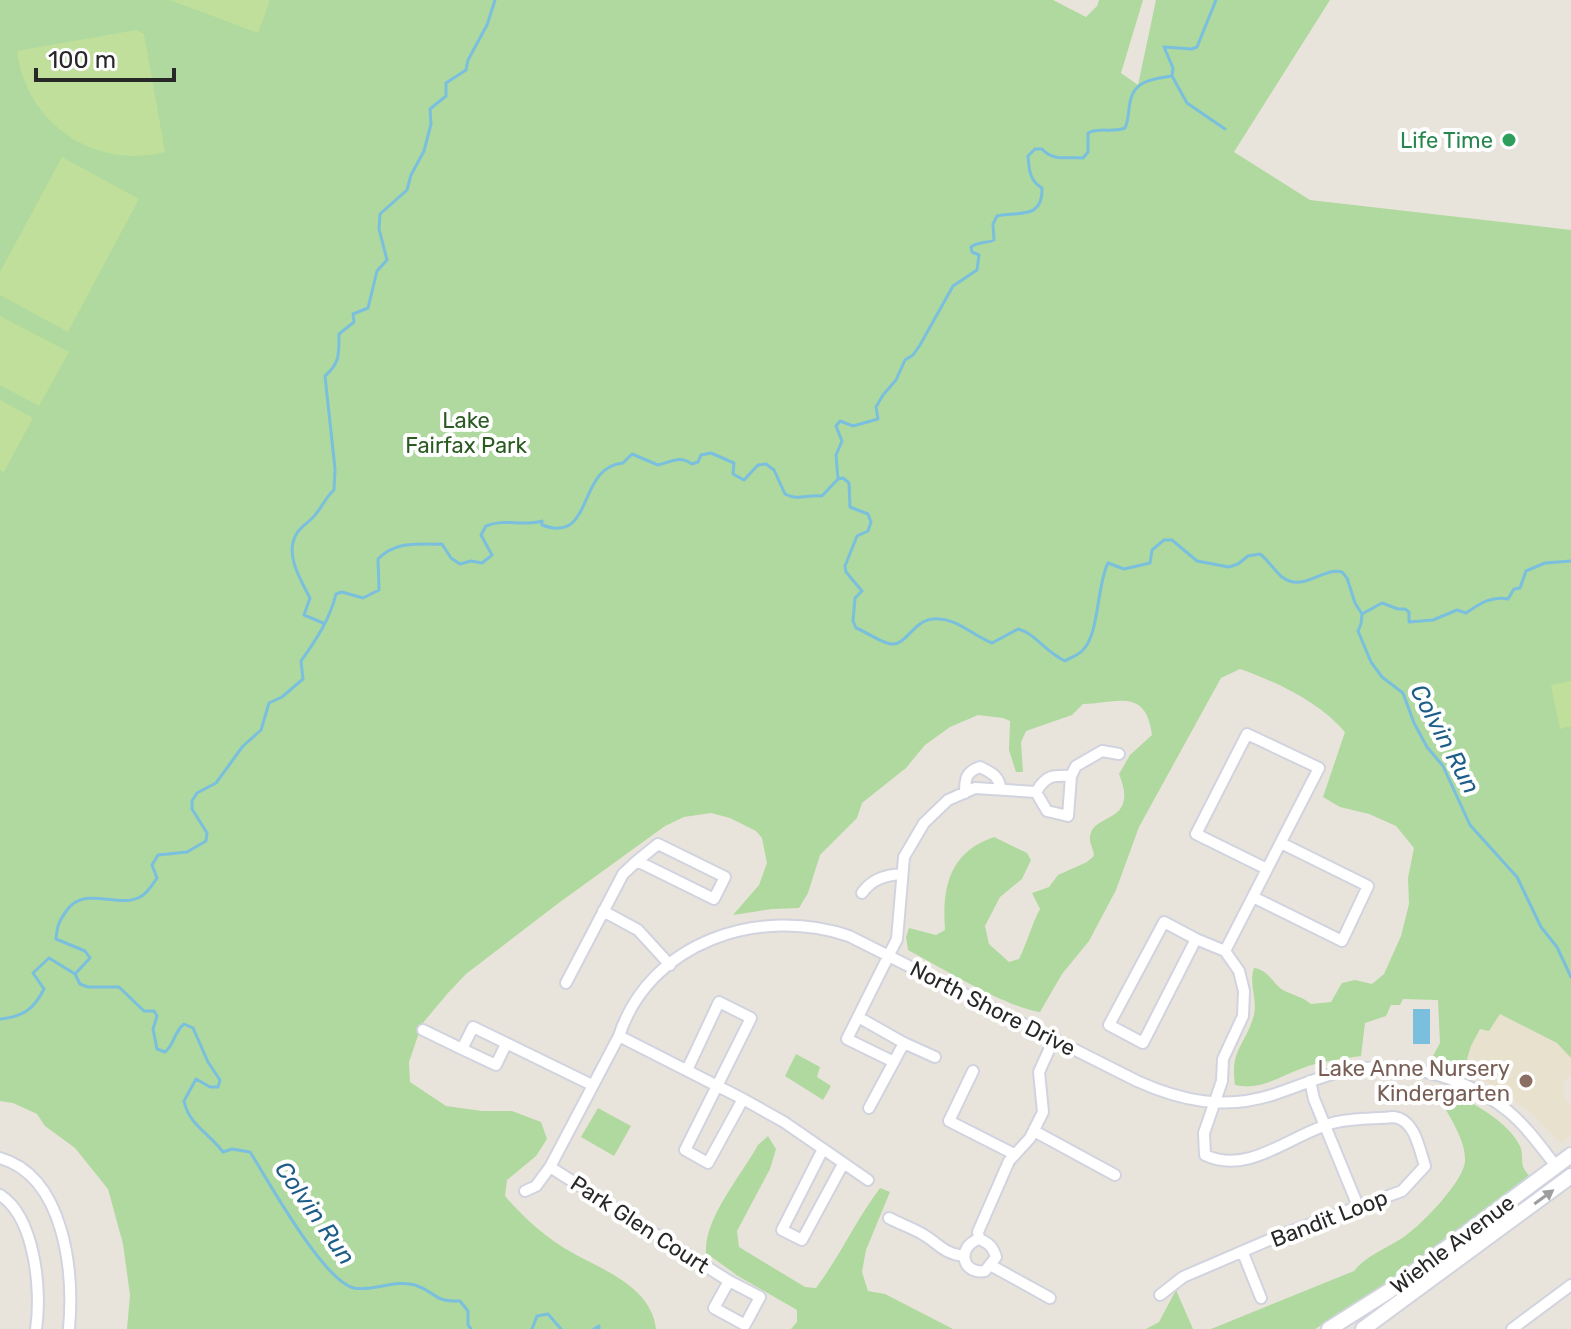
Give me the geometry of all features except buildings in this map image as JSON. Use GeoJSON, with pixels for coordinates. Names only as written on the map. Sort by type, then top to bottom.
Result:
{"type":"FeatureCollection","features":[{"type":"Feature","properties":{"kind":"main road","name":"Wiehle Avenue"},"geometry":{"type":"LineString","coordinates":[[1329,1329],[1378,1298],[1571,1155]]}},
{"type":"Feature","properties":{"kind":"main road","name":"Wiehle Avenue"},"geometry":{"type":"LineString","coordinates":[[1363,1329],[1571,1176]]}},
{"type":"Feature","properties":{"kind":"street"},"geometry":{"type":"LineString","coordinates":[[1225,951],[1319,768],[1247,734],[1196,834],[1267,869]]}},
{"type":"Feature","properties":{"kind":"street"},"geometry":{"type":"LineString","coordinates":[[1036,792],[1047,811],[1068,816],[1071,776],[1076,766],[1102,751],[1119,754]]}},
{"type":"Feature","properties":{"kind":"street"},"geometry":{"type":"LineString","coordinates":[[965,793],[965,779],[970,770],[980,767],[994,774],[1000,789]]}},
{"type":"Feature","properties":{"kind":"street"},"geometry":{"type":"LineString","coordinates":[[1036,792],[1044,779],[1052,775],[1071,776]]}},
{"type":"Feature","properties":{"kind":"street"},"geometry":{"type":"LineString","coordinates":[[894,1062],[847,1039],[897,939],[904,857],[924,823],[948,800],[975,788],[1036,792]]}},
{"type":"Feature","properties":{"kind":"street"},"geometry":{"type":"LineString","coordinates":[[1253,897],[1342,941],[1368,886],[1281,843]]}},
{"type":"Feature","properties":{"kind":"street"},"geometry":{"type":"LineString","coordinates":[[566,983],[623,874],[637,861],[658,844],[725,877],[714,899],[637,861]]}},
{"type":"Feature","properties":{"kind":"street"},"geometry":{"type":"LineString","coordinates":[[862,893],[868,884],[879,878],[902,874]]}},
{"type":"Feature","properties":{"kind":"street"},"geometry":{"type":"LineString","coordinates":[[603,911],[638,930],[670,965]]}},
{"type":"Feature","properties":{"kind":"street"},"geometry":{"type":"LineString","coordinates":[[1196,939],[1143,1043],[1109,1025],[1164,922],[1225,951],[1239,971],[1244,991],[1243,1016],[1223,1059],[1222,1081],[1215,1103]]}},
{"type":"Feature","properties":{"kind":"street","name":"North Shore Drive"},"geometry":{"type":"LineString","coordinates":[[525,1191],[536,1186],[550,1167],[636,1002],[670,965],[714,938],[773,924],[831,930],[1162,1092],[1184,1099],[1215,1103],[1259,1099],[1310,1081],[1377,1067],[1414,1070],[1446,1078],[1473,1089],[1507,1111],[1532,1135],[1556,1166]]}},
{"type":"Feature","properties":{"kind":"street"},"geometry":{"type":"LineString","coordinates":[[687,1070],[719,1002],[751,1018],[685,1150],[708,1163],[743,1099]]}},
{"type":"Feature","properties":{"kind":"street"},"geometry":{"type":"LineString","coordinates":[[858,1017],[935,1057]]}},
{"type":"Feature","properties":{"kind":"street"},"geometry":{"type":"LineString","coordinates":[[462,1049],[473,1027],[592,1085]]}},
{"type":"Feature","properties":{"kind":"street"},"geometry":{"type":"LineString","coordinates":[[423,1030],[496,1065],[506,1044]]}},
{"type":"Feature","properties":{"kind":"street"},"geometry":{"type":"LineString","coordinates":[[619,1036],[784,1122],[868,1180]]}},
{"type":"Feature","properties":{"kind":"street"},"geometry":{"type":"LineString","coordinates":[[979,1239],[978,1232],[1014,1154],[1034,1131],[1043,1112],[1039,1072],[1054,1039]]}},
{"type":"Feature","properties":{"kind":"street"},"geometry":{"type":"LineString","coordinates":[[869,1108],[904,1043]]}},
{"type":"Feature","properties":{"kind":"street"},"geometry":{"type":"LineString","coordinates":[[973,1071],[949,1121],[1014,1154]]}},
{"type":"Feature","properties":{"kind":"street"},"geometry":{"type":"LineString","coordinates":[[1310,1081],[1358,1206]]}},
{"type":"Feature","properties":{"kind":"street","name":"Bandit Loop"},"geometry":{"type":"LineString","coordinates":[[1160,1295],[1183,1277],[1283,1234],[1402,1191],[1425,1166],[1409,1124],[1403,1118],[1394,1117],[1334,1122],[1251,1158],[1217,1161],[1205,1155],[1203,1141],[1215,1103]]}},
{"type":"Feature","properties":{"kind":"street"},"geometry":{"type":"LineString","coordinates":[[1034,1131],[1115,1175]]}},
{"type":"Feature","properties":{"kind":"street"},"geometry":{"type":"LineString","coordinates":[[822,1151],[782,1230],[802,1240],[843,1164]]}},
{"type":"Feature","properties":{"kind":"street"},"geometry":{"type":"LineString","coordinates":[[0,1158],[20,1166],[30,1175],[41,1185],[55,1208],[72,1300],[69,1329]]}},
{"type":"Feature","properties":{"kind":"street","name":"Park Glen Court"},"geometry":{"type":"LineString","coordinates":[[550,1167],[729,1281],[760,1297],[745,1325],[714,1308],[729,1281]]}},
{"type":"Feature","properties":{"kind":"street"},"geometry":{"type":"LineString","coordinates":[[0,1195],[17,1212],[27,1232],[38,1286],[36,1329]]}},
{"type":"Feature","properties":{"kind":"street"},"geometry":{"type":"LineString","coordinates":[[889,1218],[928,1237],[932,1243],[955,1255],[963,1256]]}},
{"type":"Feature","properties":{"kind":"street"},"geometry":{"type":"LineString","coordinates":[[979,1239],[988,1243],[996,1257],[992,1266],[977,1272],[969,1269],[963,1256],[967,1246],[979,1239]]}},
{"type":"Feature","properties":{"kind":"street"},"geometry":{"type":"LineString","coordinates":[[1243,1253],[1261,1298]]}},
{"type":"Feature","properties":{"kind":"street"},"geometry":{"type":"LineString","coordinates":[[992,1266],[1050,1298]]}},
{"type":"Feature","properties":{"kind":"street"},"geometry":{"type":"LineString","coordinates":[[1512,1329],[1571,1285]]}},
{"type":"Feature","properties":{"kind":"shaded area","name":"Lake Anne Nursery Kindergarten"},"geometry":{"type":"Polygon","coordinates":[[[1499,1013],[1557,1043],[1571,1058],[1571,1074],[1563,1083],[1565,1101],[1571,1103],[1571,1133],[1561,1144],[1531,1113],[1462,1067],[1480,1029],[1499,1013]]]}},
{"type":"Feature","properties":{"kind":"green space","name":"Lake Fairfax Park"},"geometry":{"type":"Polygon","coordinates":[[[0,0],[1053,0],[1086,17],[1099,0],[1143,0],[1121,73],[1138,85],[1156,0],[1330,0],[1234,152],[1310,200],[1571,230],[1571,1058],[1557,1043],[1500,1014],[1489,1031],[1480,1029],[1465,1066],[1443,1064],[1433,1056],[1440,1043],[1438,1000],[1403,999],[1400,1005],[1391,1005],[1386,1016],[1365,1023],[1361,1056],[1310,1066],[1253,1086],[1235,1085],[1236,1056],[1255,1012],[1254,968],[1264,972],[1282,989],[1311,1004],[1331,1002],[1342,983],[1355,980],[1372,984],[1384,974],[1401,936],[1409,904],[1408,878],[1414,848],[1396,826],[1369,814],[1340,807],[1323,797],[1345,732],[1335,721],[1297,694],[1240,669],[1221,678],[1139,827],[1116,890],[1089,941],[1062,974],[1040,1012],[1009,1003],[908,950],[906,937],[909,928],[936,935],[945,930],[945,900],[952,873],[967,852],[994,837],[1027,853],[1031,860],[1022,879],[1000,897],[985,926],[989,944],[1009,962],[1019,959],[1040,909],[1032,893],[1049,887],[1058,875],[1094,856],[1090,839],[1093,829],[1120,810],[1124,802],[1119,774],[1130,755],[1152,735],[1149,720],[1136,704],[1118,701],[1083,704],[1072,715],[1026,731],[1021,742],[1023,772],[1016,772],[1009,750],[1010,721],[978,715],[950,727],[925,745],[906,768],[862,803],[857,818],[820,855],[808,893],[799,908],[733,915],[759,885],[767,863],[762,838],[756,831],[730,818],[711,813],[684,817],[665,826],[466,974],[422,1024],[409,1062],[410,1082],[446,1106],[512,1111],[541,1122],[547,1139],[536,1156],[507,1180],[505,1196],[553,1241],[633,1288],[652,1313],[656,1329],[127,1329],[130,1295],[123,1244],[108,1189],[75,1148],[45,1126],[37,1114],[13,1103],[0,1101],[0,0]]]}},
{"type":"Feature","properties":{"kind":"green space"},"geometry":{"type":"Polygon","coordinates":[[[170,0],[270,0],[258,33],[170,0]]]}},
{"type":"Feature","properties":{"kind":"green space"},"geometry":{"type":"Polygon","coordinates":[[[136,30],[144,34],[165,152],[139,156],[114,154],[90,147],[68,136],[49,120],[34,100],[23,77],[17,51],[136,30]]]}},
{"type":"Feature","properties":{"kind":"green space"},"geometry":{"type":"Polygon","coordinates":[[[62,157],[139,199],[68,332],[0,295],[0,272],[62,157]]]}},
{"type":"Feature","properties":{"kind":"green space"},"geometry":{"type":"Polygon","coordinates":[[[0,316],[69,352],[39,406],[0,385],[0,316]]]}},
{"type":"Feature","properties":{"kind":"green space"},"geometry":{"type":"Polygon","coordinates":[[[0,400],[33,418],[4,472],[0,470],[0,400]]]}},
{"type":"Feature","properties":{"kind":"green space"},"geometry":{"type":"Polygon","coordinates":[[[1571,681],[1571,726],[1560,729],[1551,685],[1571,681]]]}},
{"type":"Feature","properties":{"kind":"green space"},"geometry":{"type":"Polygon","coordinates":[[[796,1054],[820,1067],[817,1077],[831,1086],[823,1100],[785,1076],[796,1054]]]}},
{"type":"Feature","properties":{"kind":"green space"},"geometry":{"type":"Polygon","coordinates":[[[1457,1095],[1492,1116],[1515,1138],[1529,1175],[1520,1185],[1393,1280],[1315,1329],[1211,1329],[1354,1271],[1369,1257],[1417,1226],[1448,1193],[1463,1170],[1464,1148],[1446,1110],[1449,1099],[1457,1095]]]}},
{"type":"Feature","properties":{"kind":"green space"},"geometry":{"type":"Polygon","coordinates":[[[598,1108],[631,1126],[614,1156],[581,1137],[598,1108]]]}},
{"type":"Feature","properties":{"kind":"green space"},"geometry":{"type":"Polygon","coordinates":[[[768,1136],[776,1149],[770,1169],[737,1231],[739,1247],[805,1287],[816,1288],[880,1188],[890,1192],[866,1250],[862,1272],[868,1291],[885,1294],[953,1329],[791,1329],[797,1322],[797,1310],[738,1276],[706,1253],[707,1240],[717,1212],[758,1145],[768,1136]]]}},
{"type":"Feature","properties":{"kind":"green space"},"geometry":{"type":"Polygon","coordinates":[[[1176,1290],[1193,1329],[1146,1329],[1159,1322],[1176,1290]]]}},
{"type":"Feature","properties":{"kind":"water"},"geometry":{"type":"Polygon","coordinates":[[[1413,1009],[1430,1009],[1430,1044],[1413,1044],[1413,1009]]]}},
{"type":"Feature","properties":{"kind":"waterway"},"geometry":{"type":"LineString","coordinates":[[323,623],[304,615],[310,598],[295,566],[292,549],[297,533],[334,490],[335,469],[325,376],[338,358],[339,334],[354,322],[353,314],[368,308],[377,271],[387,260],[379,229],[380,214],[407,190],[424,151],[431,124],[430,109],[446,96],[446,83],[466,70],[495,0]]}},
{"type":"Feature","properties":{"kind":"waterway"},"geometry":{"type":"LineString","coordinates":[[1172,76],[1173,68],[1164,47],[1197,47],[1216,0]]}},
{"type":"Feature","properties":{"kind":"waterway"},"geometry":{"type":"LineString","coordinates":[[838,479],[836,455],[842,441],[836,426],[840,421],[853,426],[878,419],[876,407],[896,380],[905,360],[920,345],[953,286],[977,270],[979,255],[972,252],[971,247],[994,240],[993,224],[997,216],[1028,212],[1038,205],[1042,188],[1032,178],[1028,156],[1035,149],[1042,149],[1055,157],[1083,158],[1088,152],[1088,133],[1125,128],[1132,95],[1140,85],[1172,76],[1187,103],[1225,129]]}},
{"type":"Feature","properties":{"kind":"waterway","name":"Colvin Run"},"geometry":{"type":"LineString","coordinates":[[75,974],[90,958],[85,951],[56,939],[59,924],[67,910],[83,899],[122,901],[140,897],[157,878],[152,865],[158,855],[187,852],[206,841],[207,833],[192,809],[192,801],[197,793],[216,783],[243,746],[261,730],[269,703],[282,697],[303,679],[301,661],[326,621],[336,594],[342,592],[363,598],[379,590],[378,559],[385,553],[400,546],[442,544],[451,558],[460,564],[471,561],[482,563],[492,555],[481,535],[486,526],[542,521],[542,525],[559,528],[570,524],[579,515],[598,477],[608,468],[623,463],[632,454],[658,465],[679,460],[692,464],[698,462],[701,455],[711,453],[734,463],[733,474],[744,480],[758,465],[766,464],[774,470],[785,494],[790,496],[822,496],[838,479],[843,478],[849,483],[850,507],[868,514],[871,522],[868,531],[857,536],[845,566],[846,572],[862,591],[855,598],[853,621],[856,628],[891,644],[901,641],[926,620],[942,619],[992,643],[1018,629],[1024,631],[1065,661],[1088,643],[1108,563],[1124,569],[1150,563],[1152,550],[1164,540],[1172,540],[1197,561],[1229,567],[1248,556],[1260,554],[1290,581],[1305,581],[1335,571],[1342,572],[1362,614],[1358,631],[1371,662],[1382,677],[1403,693],[1414,723],[1427,747],[1443,766],[1470,825],[1517,877],[1541,927],[1557,947],[1571,977]]}},
{"type":"Feature","properties":{"kind":"waterway"},"geometry":{"type":"LineString","coordinates":[[1362,614],[1382,603],[1405,609],[1409,612],[1409,622],[1433,620],[1457,610],[1466,613],[1491,599],[1508,599],[1514,589],[1520,588],[1526,571],[1545,563],[1571,561]]}},
{"type":"Feature","properties":{"kind":"waterway","name":"Colvin Run"},"geometry":{"type":"LineString","coordinates":[[0,1019],[21,1014],[36,1002],[44,989],[33,973],[49,958],[75,974],[80,984],[119,987],[144,1011],[154,1011],[157,1016],[153,1029],[157,1049],[165,1052],[184,1024],[193,1028],[220,1080],[218,1087],[210,1087],[196,1079],[184,1101],[190,1116],[223,1152],[232,1149],[250,1152],[297,1228],[327,1268],[354,1288],[407,1284],[444,1300],[460,1301],[468,1311],[471,1329]]}},
{"type":"Feature","properties":{"kind":"waterway","name":"Colvin Run"},"geometry":{"type":"LineString","coordinates":[[532,1329],[537,1316],[548,1314],[561,1329]]}},
{"type":"Feature","properties":{"kind":"waterway","name":"Colvin Run"},"geometry":{"type":"LineString","coordinates":[[594,1329],[599,1326],[599,1329]]}},
{"type":"Feature","properties":{"kind":"place","name":"Life Time"},"geometry":{"type":"Point","coordinates":[1509,140]}},
{"type":"Feature","properties":{"kind":"place","name":"Lake Anne Nursery Kindergarten"},"geometry":{"type":"Point","coordinates":[1526,1081]}}]}
